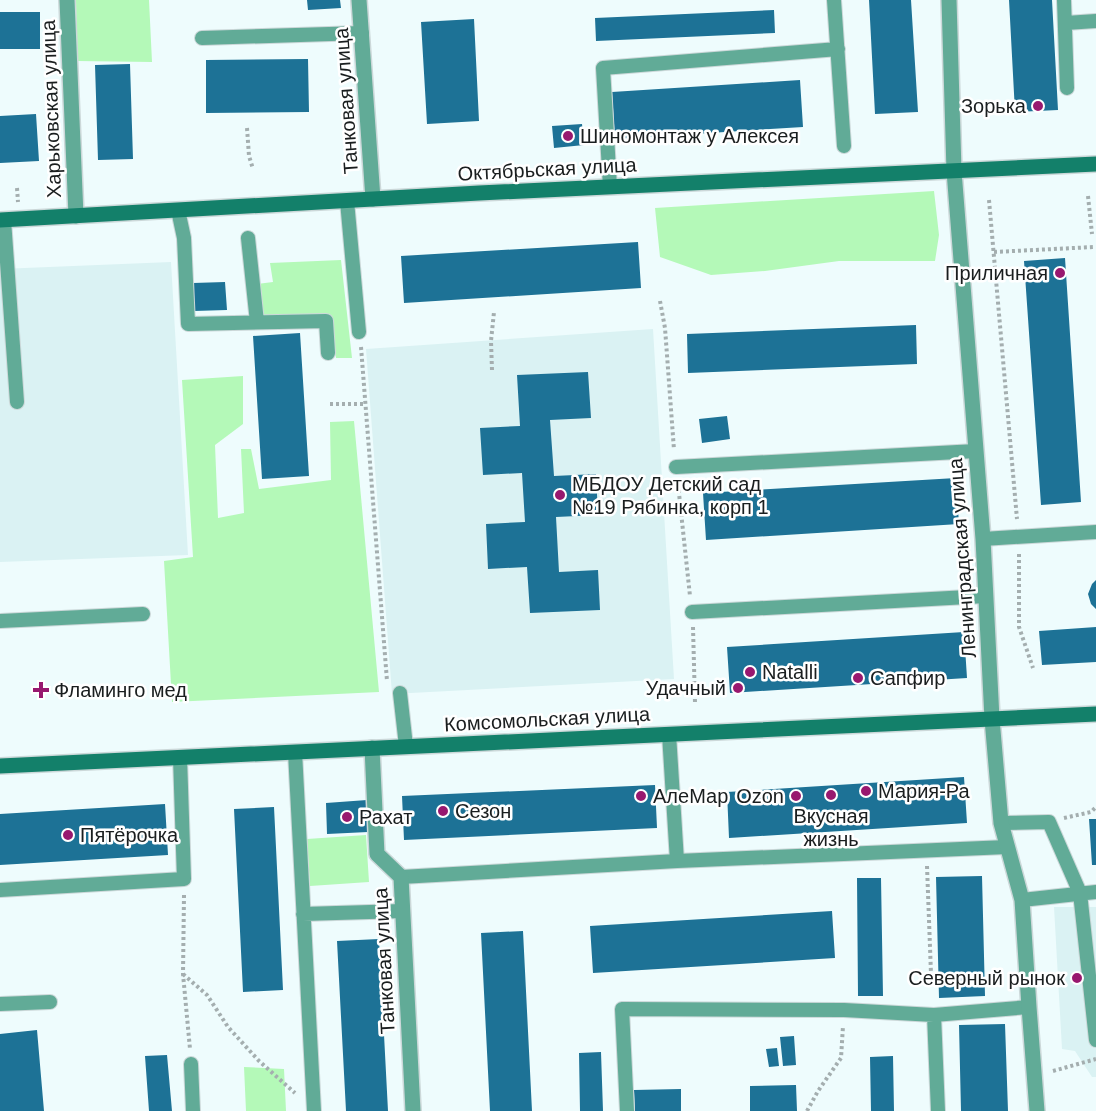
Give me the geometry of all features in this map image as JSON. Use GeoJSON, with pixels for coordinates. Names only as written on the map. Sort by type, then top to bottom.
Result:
{"type":"FeatureCollection","features":[{"type":"Feature","properties":{"kind":"main road","name":"Октябрьская улица"},"geometry":{"type":"LineString","coordinates":[[2,220],[373,199],[1096,164]]}},
{"type":"Feature","properties":{"kind":"main road","name":"Комсомольская улица"},"geometry":{"type":"LineString","coordinates":[[0,766],[1096,714]]}},
{"type":"Feature","properties":{"kind":"street","name":"Харьковская улица"},"geometry":{"type":"LineString","coordinates":[[67,0],[76,216]]}},
{"type":"Feature","properties":{"kind":"street","name":"Танковая улица"},"geometry":{"type":"LineString","coordinates":[[359,0],[373,199]]}},
{"type":"Feature","properties":{"kind":"street","name":"Ленинградская улица"},"geometry":{"type":"LineString","coordinates":[[949,0],[954,171],[983,539],[1000,823],[1022,900],[1037,1111]]}},
{"type":"Feature","properties":{"kind":"street","name":"Танковая улица"},"geometry":{"type":"LineString","coordinates":[[372,748],[377,854],[401,877],[413,1111]]}},
{"type":"Feature","properties":{"kind":"lane"},"geometry":{"type":"LineString","coordinates":[[834,0],[844,146]]}},
{"type":"Feature","properties":{"kind":"lane"},"geometry":{"type":"LineString","coordinates":[[1064,0],[1067,88]]}},
{"type":"Feature","properties":{"kind":"lane"},"geometry":{"type":"LineString","coordinates":[[1066,23],[1096,21]]}},
{"type":"Feature","properties":{"kind":"lane"},"geometry":{"type":"LineString","coordinates":[[202,38],[363,33]]}},
{"type":"Feature","properties":{"kind":"lane"},"geometry":{"type":"LineString","coordinates":[[610,187],[603,68],[838,49]]}},
{"type":"Feature","properties":{"kind":"lane"},"geometry":{"type":"LineString","coordinates":[[347,201],[359,332]]}},
{"type":"Feature","properties":{"kind":"lane"},"geometry":{"type":"LineString","coordinates":[[178,210],[184,238],[188,324],[326,321],[328,353]]}},
{"type":"Feature","properties":{"kind":"lane"},"geometry":{"type":"LineString","coordinates":[[2,220],[5,298],[17,402]]}},
{"type":"Feature","properties":{"kind":"lane"},"geometry":{"type":"LineString","coordinates":[[248,238],[257,322]]}},
{"type":"Feature","properties":{"kind":"lane"},"geometry":{"type":"LineString","coordinates":[[676,467],[976,451]]}},
{"type":"Feature","properties":{"kind":"lane"},"geometry":{"type":"LineString","coordinates":[[983,539],[1096,532]]}},
{"type":"Feature","properties":{"kind":"lane"},"geometry":{"type":"LineString","coordinates":[[692,612],[986,596]]}},
{"type":"Feature","properties":{"kind":"lane"},"geometry":{"type":"LineString","coordinates":[[0,621],[143,614]]}},
{"type":"Feature","properties":{"kind":"lane"},"geometry":{"type":"LineString","coordinates":[[394,692],[406,746]]}},
{"type":"Feature","properties":{"kind":"lane"},"geometry":{"type":"LineString","coordinates":[[669,734],[677,861]]}},
{"type":"Feature","properties":{"kind":"lane"},"geometry":{"type":"LineString","coordinates":[[295,752],[314,1110]]}},
{"type":"Feature","properties":{"kind":"lane"},"geometry":{"type":"LineString","coordinates":[[0,890],[184,879],[180,757]]}},
{"type":"Feature","properties":{"kind":"lane"},"geometry":{"type":"LineString","coordinates":[[1000,823],[1049,822],[1080,893],[1096,1040]]}},
{"type":"Feature","properties":{"kind":"lane"},"geometry":{"type":"LineString","coordinates":[[401,877],[677,861],[1007,847]]}},
{"type":"Feature","properties":{"kind":"lane"},"geometry":{"type":"LineString","coordinates":[[1022,900],[1096,892]]}},
{"type":"Feature","properties":{"kind":"lane"},"geometry":{"type":"LineString","coordinates":[[303,915],[403,911]]}},
{"type":"Feature","properties":{"kind":"lane"},"geometry":{"type":"LineString","coordinates":[[0,1004],[50,1002]]}},
{"type":"Feature","properties":{"kind":"lane"},"geometry":{"type":"LineString","coordinates":[[627,1111],[622,1009],[844,1010],[934,1015],[1029,1007]]}},
{"type":"Feature","properties":{"kind":"lane"},"geometry":{"type":"LineString","coordinates":[[934,1015],[939,1111]]}},
{"type":"Feature","properties":{"kind":"lane"},"geometry":{"type":"LineString","coordinates":[[191,1064],[193,1111]]}},
{"type":"Feature","properties":{"kind":"path"},"geometry":{"type":"LineString","coordinates":[[247,128],[249,156],[253,169]]}},
{"type":"Feature","properties":{"kind":"path"},"geometry":{"type":"LineString","coordinates":[[17,188],[18,206]]}},
{"type":"Feature","properties":{"kind":"path"},"geometry":{"type":"LineString","coordinates":[[1088,196],[1092,234]]}},
{"type":"Feature","properties":{"kind":"path"},"geometry":{"type":"LineString","coordinates":[[989,200],[1018,537],[1019,627],[1033,668]]}},
{"type":"Feature","properties":{"kind":"path"},"geometry":{"type":"LineString","coordinates":[[994,252],[1094,247]]}},
{"type":"Feature","properties":{"kind":"path"},"geometry":{"type":"LineString","coordinates":[[660,301],[665,328],[684,560],[692,612],[695,703]]}},
{"type":"Feature","properties":{"kind":"path"},"geometry":{"type":"LineString","coordinates":[[492,370],[491,341],[494,312]]}},
{"type":"Feature","properties":{"kind":"path"},"geometry":{"type":"LineString","coordinates":[[359,332],[394,692]]}},
{"type":"Feature","properties":{"kind":"path"},"geometry":{"type":"LineString","coordinates":[[330,404],[366,404]]}},
{"type":"Feature","properties":{"kind":"path"},"geometry":{"type":"LineString","coordinates":[[1049,822],[1090,812],[1096,807]]}},
{"type":"Feature","properties":{"kind":"path"},"geometry":{"type":"LineString","coordinates":[[927,851],[931,974]]}},
{"type":"Feature","properties":{"kind":"path"},"geometry":{"type":"LineString","coordinates":[[184,879],[183,974],[191,1064]]}},
{"type":"Feature","properties":{"kind":"path"},"geometry":{"type":"LineString","coordinates":[[183,974],[207,995],[228,1027],[259,1061],[314,1110]]}},
{"type":"Feature","properties":{"kind":"path"},"geometry":{"type":"LineString","coordinates":[[807,1111],[841,1058],[844,1010]]}},
{"type":"Feature","properties":{"kind":"path"},"geometry":{"type":"LineString","coordinates":[[1034,1071],[1050,1072],[1096,1059]]}},
{"type":"Feature","properties":{"kind":"shaded area"},"geometry":{"type":"Polygon","coordinates":[[[171,262],[188,555],[0,562],[0,269],[171,262]]]}},
{"type":"Feature","properties":{"kind":"shaded area"},"geometry":{"type":"Polygon","coordinates":[[[653,329],[674,679],[392,694],[366,349],[653,329]]]}},
{"type":"Feature","properties":{"kind":"shaded area","name":"Северный рынок"},"geometry":{"type":"Polygon","coordinates":[[[1054,907],[1096,907],[1096,1077],[1092,1077],[1075,1051],[1062,1049],[1054,907]]]}},
{"type":"Feature","properties":{"kind":"green space"},"geometry":{"type":"Polygon","coordinates":[[[76,0],[149,0],[152,62],[77,61],[76,0]]]}},
{"type":"Feature","properties":{"kind":"green space"},"geometry":{"type":"Polygon","coordinates":[[[934,191],[939,235],[935,261],[839,261],[765,271],[711,275],[660,257],[655,208],[934,191]]]}},
{"type":"Feature","properties":{"kind":"green space"},"geometry":{"type":"Polygon","coordinates":[[[341,260],[352,358],[336,358],[330,314],[261,318],[257,284],[273,282],[270,263],[341,260]]]}},
{"type":"Feature","properties":{"kind":"green space"},"geometry":{"type":"Polygon","coordinates":[[[243,376],[243,424],[215,445],[218,518],[244,513],[241,449],[251,449],[259,489],[331,480],[330,422],[354,421],[379,692],[172,702],[164,561],[193,557],[182,380],[243,376]]]}},
{"type":"Feature","properties":{"kind":"green space"},"geometry":{"type":"Polygon","coordinates":[[[366,835],[369,882],[310,886],[307,839],[366,835]]]}},
{"type":"Feature","properties":{"kind":"green space"},"geometry":{"type":"Polygon","coordinates":[[[244,1067],[284,1069],[286,1111],[246,1111],[244,1067]]]}},
{"type":"Feature","properties":{"kind":"building"},"geometry":{"type":"Polygon","coordinates":[[[307,0],[340,0],[341,8],[308,10],[307,0]]]}},
{"type":"Feature","properties":{"kind":"building"},"geometry":{"type":"Polygon","coordinates":[[[869,0],[911,0],[918,112],[875,114],[869,0]]]}},
{"type":"Feature","properties":{"kind":"building"},"geometry":{"type":"Polygon","coordinates":[[[1009,0],[1052,0],[1058,110],[1015,112],[1009,0]]]}},
{"type":"Feature","properties":{"kind":"building"},"geometry":{"type":"Polygon","coordinates":[[[774,10],[775,33],[596,41],[595,18],[774,10]]]}},
{"type":"Feature","properties":{"kind":"building"},"geometry":{"type":"Polygon","coordinates":[[[0,12],[40,12],[40,49],[0,49],[0,12]]]}},
{"type":"Feature","properties":{"kind":"building"},"geometry":{"type":"Polygon","coordinates":[[[474,19],[479,121],[427,124],[421,22],[474,19]]]}},
{"type":"Feature","properties":{"kind":"building"},"geometry":{"type":"Polygon","coordinates":[[[308,59],[309,112],[206,113],[206,60],[308,59]]]}},
{"type":"Feature","properties":{"kind":"building"},"geometry":{"type":"Polygon","coordinates":[[[130,64],[133,159],[98,160],[95,65],[130,64]]]}},
{"type":"Feature","properties":{"kind":"building"},"geometry":{"type":"Polygon","coordinates":[[[800,80],[803,127],[615,139],[612,92],[800,80]]]}},
{"type":"Feature","properties":{"kind":"building"},"geometry":{"type":"Polygon","coordinates":[[[36,114],[39,161],[0,163],[0,116],[36,114]]]}},
{"type":"Feature","properties":{"kind":"building","name":"Шиномонтаж у Алексея"},"geometry":{"type":"Polygon","coordinates":[[[582,124],[584,145],[554,148],[552,126],[582,124]]]}},
{"type":"Feature","properties":{"kind":"building"},"geometry":{"type":"Polygon","coordinates":[[[638,242],[641,288],[404,303],[401,256],[638,242]]]}},
{"type":"Feature","properties":{"kind":"building"},"geometry":{"type":"Polygon","coordinates":[[[1065,258],[1081,502],[1041,505],[1024,261],[1065,258]]]}},
{"type":"Feature","properties":{"kind":"building"},"geometry":{"type":"Polygon","coordinates":[[[225,282],[227,310],[194,311],[193,283],[225,282]]]}},
{"type":"Feature","properties":{"kind":"building"},"geometry":{"type":"Polygon","coordinates":[[[916,325],[917,364],[688,373],[687,334],[916,325]]]}},
{"type":"Feature","properties":{"kind":"building"},"geometry":{"type":"Polygon","coordinates":[[[300,333],[309,476],[262,479],[253,336],[300,333]]]}},
{"type":"Feature","properties":{"kind":"building","name":"МБДОУ Детский сад №19 Рябинка, корп 1"},"geometry":{"type":"Polygon","coordinates":[[[588,372],[591,418],[550,420],[554,476],[596,474],[598,515],[556,517],[559,572],[598,570],[600,610],[530,613],[527,567],[488,569],[486,524],[525,522],[522,473],[483,475],[480,428],[520,426],[517,375],[588,372]]]}},
{"type":"Feature","properties":{"kind":"building"},"geometry":{"type":"Polygon","coordinates":[[[727,416],[730,439],[702,443],[699,419],[727,416]]]}},
{"type":"Feature","properties":{"kind":"building"},"geometry":{"type":"Polygon","coordinates":[[[956,478],[959,524],[706,540],[703,493],[956,478]]]}},
{"type":"Feature","properties":{"kind":"building"},"geometry":{"type":"Polygon","coordinates":[[[1096,580],[1096,609],[1091,604],[1088,594],[1096,580]]]}},
{"type":"Feature","properties":{"kind":"building"},"geometry":{"type":"Polygon","coordinates":[[[1096,627],[1096,662],[1042,665],[1039,631],[1096,627]]]}},
{"type":"Feature","properties":{"kind":"building"},"geometry":{"type":"Polygon","coordinates":[[[964,632],[967,678],[730,693],[727,647],[964,632]]]}},
{"type":"Feature","properties":{"kind":"building"},"geometry":{"type":"Polygon","coordinates":[[[964,777],[967,823],[729,838],[727,792],[964,777]]]}},
{"type":"Feature","properties":{"kind":"building"},"geometry":{"type":"Polygon","coordinates":[[[655,785],[657,828],[404,840],[402,796],[655,785]]]}},
{"type":"Feature","properties":{"kind":"building","name":"Рахат"},"geometry":{"type":"Polygon","coordinates":[[[367,800],[368,832],[327,834],[326,803],[367,800]]]}},
{"type":"Feature","properties":{"kind":"building"},"geometry":{"type":"Polygon","coordinates":[[[165,804],[168,855],[0,865],[0,814],[165,804]]]}},
{"type":"Feature","properties":{"kind":"building"},"geometry":{"type":"Polygon","coordinates":[[[274,807],[283,990],[243,992],[234,809],[274,807]]]}},
{"type":"Feature","properties":{"kind":"building"},"geometry":{"type":"Polygon","coordinates":[[[1089,819],[1096,819],[1096,865],[1092,865],[1089,819]]]}},
{"type":"Feature","properties":{"kind":"building"},"geometry":{"type":"Polygon","coordinates":[[[982,876],[985,996],[939,998],[936,877],[982,876]]]}},
{"type":"Feature","properties":{"kind":"building"},"geometry":{"type":"Polygon","coordinates":[[[857,878],[881,878],[883,996],[858,996],[857,878]]]}},
{"type":"Feature","properties":{"kind":"building"},"geometry":{"type":"Polygon","coordinates":[[[832,911],[835,958],[593,973],[590,926],[832,911]]]}},
{"type":"Feature","properties":{"kind":"building"},"geometry":{"type":"Polygon","coordinates":[[[523,931],[532,1111],[490,1111],[481,933],[523,931]]]}},
{"type":"Feature","properties":{"kind":"building"},"geometry":{"type":"Polygon","coordinates":[[[379,939],[388,1111],[346,1111],[337,941],[379,939]]]}},
{"type":"Feature","properties":{"kind":"building"},"geometry":{"type":"Polygon","coordinates":[[[1005,1024],[1008,1111],[961,1111],[959,1025],[1005,1024]]]}},
{"type":"Feature","properties":{"kind":"building"},"geometry":{"type":"Polygon","coordinates":[[[37,1030],[44,1111],[0,1111],[0,1034],[37,1030]]]}},
{"type":"Feature","properties":{"kind":"building"},"geometry":{"type":"Polygon","coordinates":[[[794,1036],[796,1065],[783,1066],[780,1037],[794,1036]]]}},
{"type":"Feature","properties":{"kind":"building"},"geometry":{"type":"Polygon","coordinates":[[[777,1048],[779,1066],[769,1067],[766,1049],[777,1048]]]}},
{"type":"Feature","properties":{"kind":"building"},"geometry":{"type":"Polygon","coordinates":[[[601,1052],[603,1111],[580,1111],[579,1053],[601,1052]]]}},
{"type":"Feature","properties":{"kind":"building"},"geometry":{"type":"Polygon","coordinates":[[[167,1055],[172,1111],[149,1111],[145,1056],[167,1055]]]}},
{"type":"Feature","properties":{"kind":"building"},"geometry":{"type":"Polygon","coordinates":[[[893,1056],[894,1111],[871,1111],[870,1057],[893,1056]]]}},
{"type":"Feature","properties":{"kind":"building"},"geometry":{"type":"Polygon","coordinates":[[[796,1085],[797,1111],[750,1111],[750,1086],[796,1085]]]}},
{"type":"Feature","properties":{"kind":"building"},"geometry":{"type":"Polygon","coordinates":[[[681,1089],[681,1111],[635,1111],[634,1090],[681,1089]]]}},
{"type":"Feature","properties":{"kind":"place","name":"Зорька"},"geometry":{"type":"Point","coordinates":[1038,106]}},
{"type":"Feature","properties":{"kind":"place","name":"Шиномонтаж у Алексея"},"geometry":{"type":"Point","coordinates":[568,136]}},
{"type":"Feature","properties":{"kind":"place","name":"Приличная"},"geometry":{"type":"Point","coordinates":[1060,273]}},
{"type":"Feature","properties":{"kind":"place","name":"МБДОУ Детский сад №19 Рябинка, корп 1"},"geometry":{"type":"Point","coordinates":[560,495]}},
{"type":"Feature","properties":{"kind":"place","name":"Natalli"},"geometry":{"type":"Point","coordinates":[750,672]}},
{"type":"Feature","properties":{"kind":"place","name":"Сапфир"},"geometry":{"type":"Point","coordinates":[858,678]}},
{"type":"Feature","properties":{"kind":"place","name":"Удачный"},"geometry":{"type":"Point","coordinates":[738,688]}},
{"type":"Feature","properties":{"kind":"place","name":"Фламинго мед"},"geometry":{"type":"Point","coordinates":[41,690]}},
{"type":"Feature","properties":{"kind":"place","name":"Мария-Ра"},"geometry":{"type":"Point","coordinates":[866,791]}},
{"type":"Feature","properties":{"kind":"place","name":"Вкусная жизнь"},"geometry":{"type":"Point","coordinates":[831,795]}},
{"type":"Feature","properties":{"kind":"place","name":"АлеМар"},"geometry":{"type":"Point","coordinates":[641,796]}},
{"type":"Feature","properties":{"kind":"place","name":"Ozon"},"geometry":{"type":"Point","coordinates":[796,796]}},
{"type":"Feature","properties":{"kind":"place","name":"Сезон"},"geometry":{"type":"Point","coordinates":[443,811]}},
{"type":"Feature","properties":{"kind":"place","name":"Рахат"},"geometry":{"type":"Point","coordinates":[347,817]}},
{"type":"Feature","properties":{"kind":"place","name":"Пятёрочка"},"geometry":{"type":"Point","coordinates":[68,835]}},
{"type":"Feature","properties":{"kind":"place","name":"Северный рынок"},"geometry":{"type":"Point","coordinates":[1077,978]}}]}
